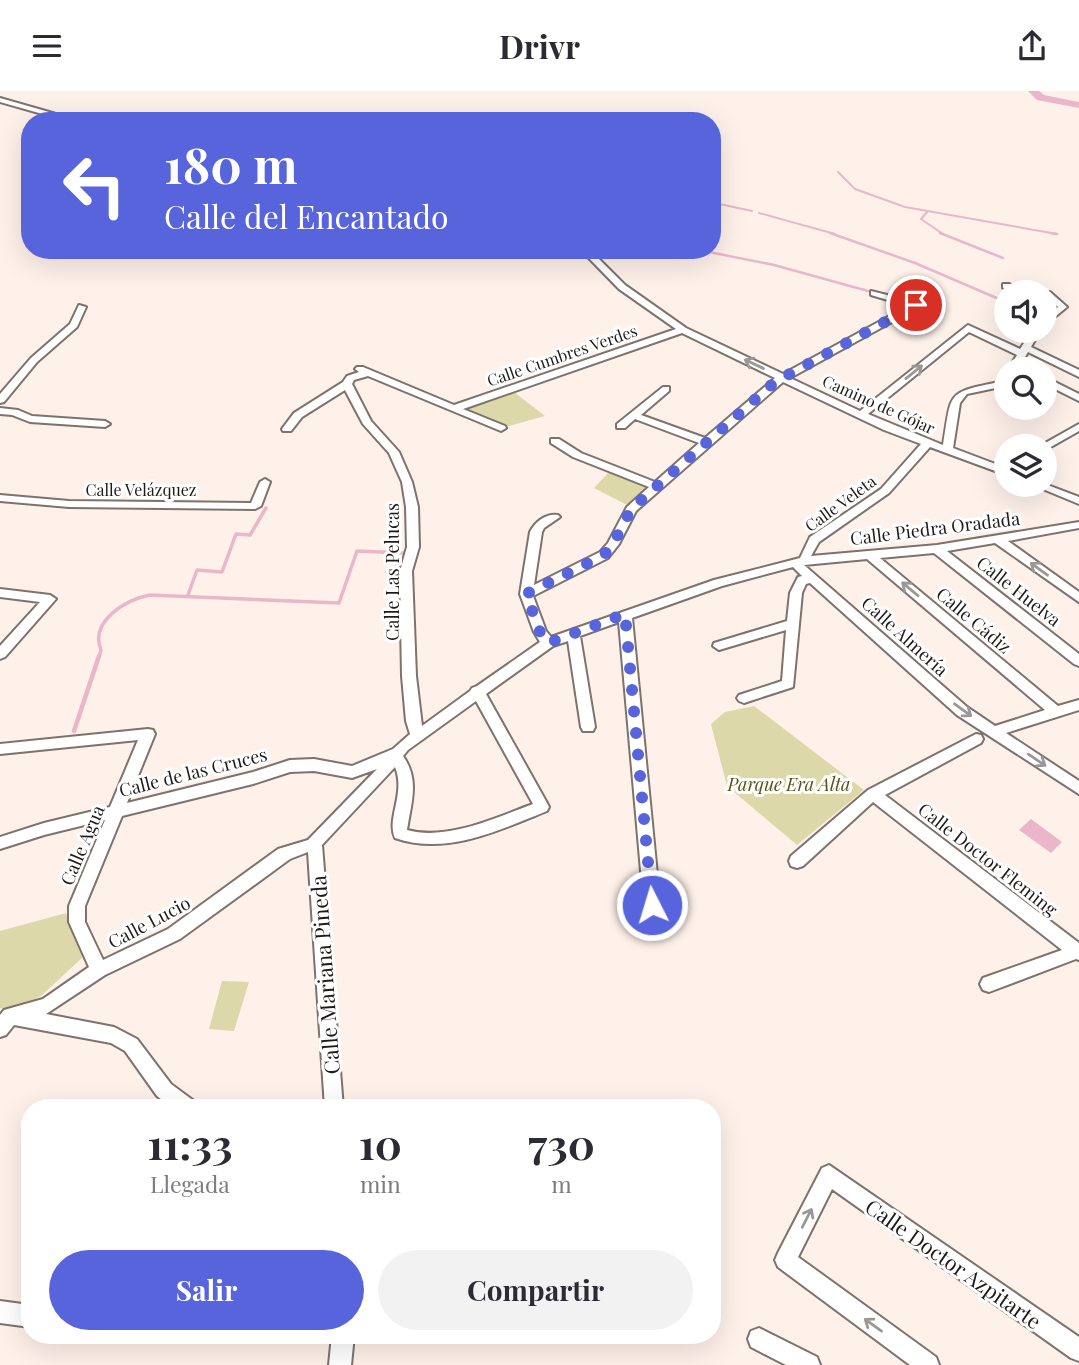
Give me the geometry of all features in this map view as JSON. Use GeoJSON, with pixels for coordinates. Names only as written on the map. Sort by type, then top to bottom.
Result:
{"type":"FeatureCollection","features":[{"type":"Feature","properties":{"kind":"street"},"geometry":{"type":"LineString","coordinates":[[0,100],[43,112]]}},
{"type":"Feature","properties":{"kind":"street","name":"Camino de Gójar"},"geometry":{"type":"LineString","coordinates":[[594,259],[622,287],[683,330],[861,415],[994,466]]}},
{"type":"Feature","properties":{"kind":"street"},"geometry":{"type":"LineString","coordinates":[[908,303],[925,290]]}},
{"type":"Feature","properties":{"kind":"street"},"geometry":{"type":"LineString","coordinates":[[526,594],[604,555],[613,544],[631,509],[783,377],[916,305],[874,293]]}},
{"type":"Feature","properties":{"kind":"street"},"geometry":{"type":"LineString","coordinates":[[1057,301],[1063,307],[1058,312]]}},
{"type":"Feature","properties":{"kind":"street"},"geometry":{"type":"LineString","coordinates":[[0,400],[34,360],[74,325],[82,307]]}},
{"type":"Feature","properties":{"kind":"street"},"geometry":{"type":"LineString","coordinates":[[861,415],[968,328],[1069,367],[1076,373],[1050,383],[1079,398]]}},
{"type":"Feature","properties":{"kind":"street","name":"Calle Cumbres Verdes"},"geometry":{"type":"LineString","coordinates":[[452,409],[683,330]]}},
{"type":"Feature","properties":{"kind":"street"},"geometry":{"type":"LineString","coordinates":[[1020,357],[1028,343]]}},
{"type":"Feature","properties":{"kind":"street"},"geometry":{"type":"LineString","coordinates":[[357,366],[366,373],[501,428]]}},
{"type":"Feature","properties":{"kind":"street"},"geometry":{"type":"LineString","coordinates":[[287,429],[298,415],[349,381],[366,373]]}},
{"type":"Feature","properties":{"kind":"street","name":"Calle Las Pelucas"},"geometry":{"type":"LineString","coordinates":[[349,381],[367,422],[394,452],[407,482],[412,507],[413,547],[406,571],[408,675],[412,722],[418,736]]}},
{"type":"Feature","properties":{"kind":"street"},"geometry":{"type":"LineString","coordinates":[[947,450],[956,402],[964,392],[994,386]]}},
{"type":"Feature","properties":{"kind":"street"},"geometry":{"type":"LineString","coordinates":[[621,426],[666,389]]}},
{"type":"Feature","properties":{"kind":"street"},"geometry":{"type":"LineString","coordinates":[[0,411],[14,412],[30,419],[105,424]]}},
{"type":"Feature","properties":{"kind":"street"},"geometry":{"type":"LineString","coordinates":[[633,415],[706,442]]}},
{"type":"Feature","properties":{"kind":"street"},"geometry":{"type":"LineString","coordinates":[[1057,439],[1079,427]]}},
{"type":"Feature","properties":{"kind":"street"},"geometry":{"type":"LineString","coordinates":[[555,441],[577,456],[656,486]]}},
{"type":"Feature","properties":{"kind":"street","name":"Calle Veleta"},"geometry":{"type":"LineString","coordinates":[[744,698],[788,684],[796,593],[794,582],[814,540],[885,491],[928,443]]}},
{"type":"Feature","properties":{"kind":"street","name":"Calle Velázquez"},"geometry":{"type":"LineString","coordinates":[[0,498],[69,504],[255,506],[265,482]]}},
{"type":"Feature","properties":{"kind":"street"},"geometry":{"type":"LineString","coordinates":[[1057,492],[1079,501]]}},
{"type":"Feature","properties":{"kind":"street"},"geometry":{"type":"LineString","coordinates":[[548,643],[540,632],[526,594],[536,532],[539,526],[554,517]]}},
{"type":"Feature","properties":{"kind":"street","name":"Calle Piedra Oradada"},"geometry":{"type":"LineString","coordinates":[[394,754],[477,691],[548,643],[625,614],[718,583],[801,564],[937,549],[1078,526]]}},
{"type":"Feature","properties":{"kind":"street"},"geometry":{"type":"LineString","coordinates":[[998,539],[1079,598]]}},
{"type":"Feature","properties":{"kind":"street","name":"Calle Huelva"},"geometry":{"type":"LineString","coordinates":[[937,549],[1079,661]]}},
{"type":"Feature","properties":{"kind":"street","name":"Calle Cádiz"},"geometry":{"type":"LineString","coordinates":[[869,555],[1056,712]]}},
{"type":"Feature","properties":{"kind":"street","name":"Calle Almería"},"geometry":{"type":"LineString","coordinates":[[801,564],[814,579],[962,711],[1079,788]]}},
{"type":"Feature","properties":{"kind":"street"},"geometry":{"type":"LineString","coordinates":[[796,593],[802,580],[814,579]]}},
{"type":"Feature","properties":{"kind":"street"},"geometry":{"type":"LineString","coordinates":[[0,593],[50,599],[0,654]]}},
{"type":"Feature","properties":{"kind":"street"},"geometry":{"type":"LineString","coordinates":[[625,614],[652,905]]}},
{"type":"Feature","properties":{"kind":"street"},"geometry":{"type":"LineString","coordinates":[[719,646],[792,624]]}},
{"type":"Feature","properties":{"kind":"street"},"geometry":{"type":"LineString","coordinates":[[573,633],[588,727]]}},
{"type":"Feature","properties":{"kind":"street"},"geometry":{"type":"LineString","coordinates":[[313,844],[382,773],[394,754],[405,765],[406,792],[399,829],[400,834],[408,838],[431,839],[466,832],[542,807],[477,691]]}},
{"type":"Feature","properties":{"kind":"street"},"geometry":{"type":"LineString","coordinates":[[995,731],[1079,705]]}},
{"type":"Feature","properties":{"kind":"street","name":"Calle Agua"},"geometry":{"type":"LineString","coordinates":[[0,749],[148,734],[77,907],[76,922],[99,970]]}},
{"type":"Feature","properties":{"kind":"street"},"geometry":{"type":"LineString","coordinates":[[797,861],[873,794],[976,739]]}},
{"type":"Feature","properties":{"kind":"street","name":"Calle de las Cruces"},"geometry":{"type":"LineString","coordinates":[[0,843],[44,829],[253,778],[289,766],[314,765],[352,772],[394,754]]}},
{"type":"Feature","properties":{"kind":"street","name":"Calle Doctor Fleming"},"geometry":{"type":"LineString","coordinates":[[873,794],[1078,952]]}},
{"type":"Feature","properties":{"kind":"street","name":"Calle Lucio"},"geometry":{"type":"LineString","coordinates":[[5,1022],[47,1006],[99,970],[174,934],[205,914],[284,853],[313,844]]}},
{"type":"Feature","properties":{"kind":"street","name":"Calle Mariana Pineda"},"geometry":{"type":"LineString","coordinates":[[313,844],[316,849],[333,1099]]}},
{"type":"Feature","properties":{"kind":"street"},"geometry":{"type":"LineString","coordinates":[[989,983],[1078,952]]}},
{"type":"Feature","properties":{"kind":"street"},"geometry":{"type":"LineString","coordinates":[[5,1022],[114,1035],[131,1045],[164,1090],[176,1099]]}},
{"type":"Feature","properties":{"kind":"street","name":"Calle Doctor Azpitarte"},"geometry":{"type":"LineString","coordinates":[[928,1365],[785,1260],[829,1175],[1079,1350]]}},
{"type":"Feature","properties":{"kind":"street"},"geometry":{"type":"LineString","coordinates":[[0,1312],[21,1315]]}},
{"type":"Feature","properties":{"kind":"street"},"geometry":{"type":"LineString","coordinates":[[759,1339],[809,1365]]}},
{"type":"Feature","properties":{"kind":"street"},"geometry":{"type":"LineString","coordinates":[[340,1365],[342,1344]]}},
{"type":"Feature","properties":{"kind":"green space"},"geometry":{"type":"Polygon","coordinates":[[[514,392],[545,416],[505,427],[461,409],[514,392]]]}},
{"type":"Feature","properties":{"kind":"green space"},"geometry":{"type":"Polygon","coordinates":[[[610,471],[650,487],[627,505],[594,488],[610,471]]]}},
{"type":"Feature","properties":{"kind":"green space","name":"Parque Era Alta"},"geometry":{"type":"Polygon","coordinates":[[[754,706],[864,790],[797,845],[727,786],[711,724],[725,712],[754,706]]]}},
{"type":"Feature","properties":{"kind":"green space"},"geometry":{"type":"Polygon","coordinates":[[[66,913],[83,957],[41,996],[10,1010],[0,1008],[0,931],[66,913]]]}},
{"type":"Feature","properties":{"kind":"green space"},"geometry":{"type":"Polygon","coordinates":[[[222,981],[249,982],[234,1031],[209,1029],[222,981]]]}},
{"type":"Feature","properties":{"kind":"shaded area"},"geometry":{"type":"Polygon","coordinates":[[[1031,819],[1062,842],[1051,853],[1019,830],[1031,819]]]}},
{"type":"Feature","properties":{"kind":"waterway"},"geometry":{"type":"LineString","coordinates":[[1033,91],[1041,98],[1079,105]]}},
{"type":"Feature","properties":{"kind":"waterway"},"geometry":{"type":"LineString","coordinates":[[838,172],[855,189],[905,207],[928,211]]}},
{"type":"Feature","properties":{"kind":"waterway"},"geometry":{"type":"LineString","coordinates":[[721,204],[752,211]]}},
{"type":"Feature","properties":{"kind":"waterway"},"geometry":{"type":"LineString","coordinates":[[928,211],[1057,234],[1050,233]]}},
{"type":"Feature","properties":{"kind":"waterway"},"geometry":{"type":"LineString","coordinates":[[928,211],[921,219],[943,234]]}},
{"type":"Feature","properties":{"kind":"waterway"},"geometry":{"type":"LineString","coordinates":[[759,213],[835,234]]}},
{"type":"Feature","properties":{"kind":"waterway"},"geometry":{"type":"LineString","coordinates":[[830,233],[915,263],[994,297]]}},
{"type":"Feature","properties":{"kind":"waterway"},"geometry":{"type":"LineString","coordinates":[[940,233],[1003,258]]}},
{"type":"Feature","properties":{"kind":"waterway"},"geometry":{"type":"LineString","coordinates":[[721,254],[774,265],[868,291]]}},
{"type":"Feature","properties":{"kind":"waterway"},"geometry":{"type":"LineString","coordinates":[[188,595],[197,570],[222,572],[236,534],[250,535],[266,508]]}},
{"type":"Feature","properties":{"kind":"waterway"},"geometry":{"type":"LineString","coordinates":[[99,657],[100,630],[105,621],[112,613],[141,597],[150,595],[339,603],[357,551],[404,553]]}},
{"type":"Feature","properties":{"kind":"waterway"},"geometry":{"type":"LineString","coordinates":[[74,731],[99,656]]}},
{"type":"Feature","properties":{"kind":"route"},"geometry":{"type":"LineString","coordinates":[[652,905],[625,614],[548,643],[540,632],[526,594],[604,555],[613,544],[631,509],[775,382],[916,305]]}}]}
